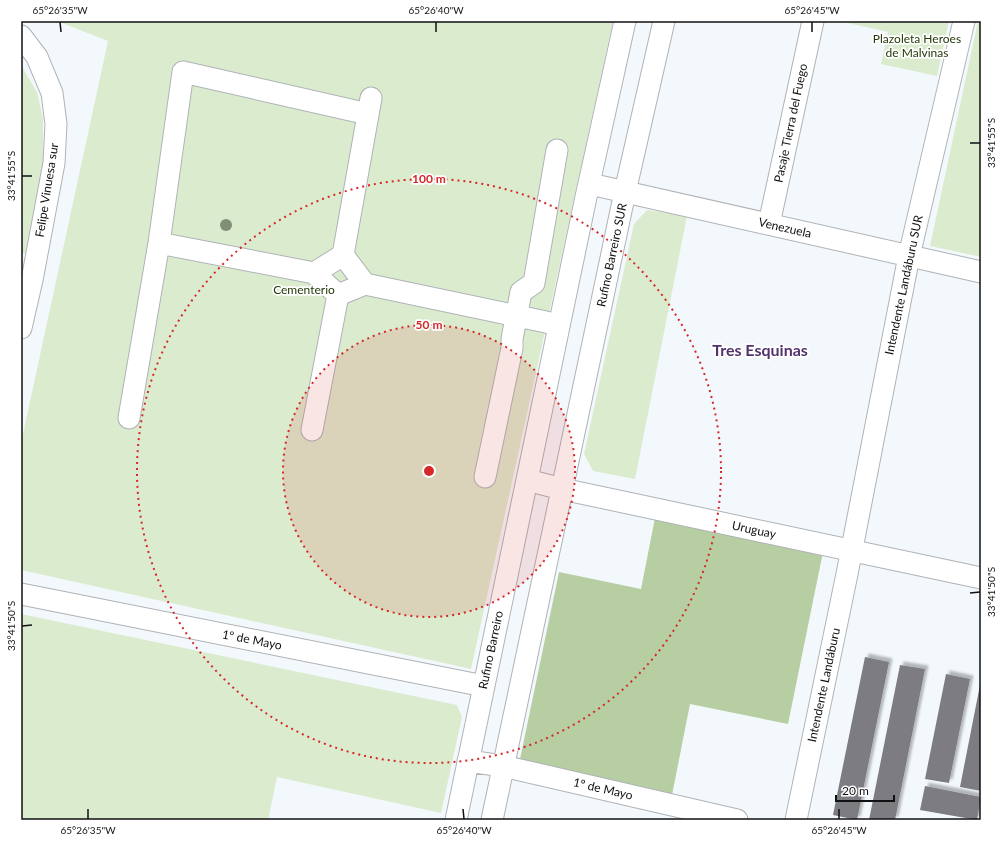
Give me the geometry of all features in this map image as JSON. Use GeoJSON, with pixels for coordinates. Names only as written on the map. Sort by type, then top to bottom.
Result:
{"type":"FeatureCollection","features":[{"type":"Feature","properties":{"kind":"street"},"geometry":{"type":"LineString","coordinates":[[527,480],[586,197],[625,21]]}},
{"type":"Feature","properties":{"kind":"street","name":"Rufino Barreiro SUR"},"geometry":{"type":"LineString","coordinates":[[562,489],[625,192],[664,21]]}},
{"type":"Feature","properties":{"kind":"street","name":"Pasaje Tierra del Fuego"},"geometry":{"type":"LineString","coordinates":[[769,224],[813,21]]}},
{"type":"Feature","properties":{"kind":"street","name":"Intendente Landáburu SUR"},"geometry":{"type":"LineString","coordinates":[[851,550],[909,256],[964,21]]}},
{"type":"Feature","properties":{"kind":"street","name":"Felipe Vinuesa sur"},"geometry":{"type":"LineString","coordinates":[[21,36],[37,57],[52,93],[56,124],[54,163],[32,280],[21,328]]}},
{"type":"Feature","properties":{"kind":"street"},"geometry":{"type":"LineString","coordinates":[[129,418],[159,243],[183,72],[370,106],[343,255],[365,284]]}},
{"type":"Feature","properties":{"kind":"street"},"geometry":{"type":"LineString","coordinates":[[485,477],[512,348],[512,339],[521,292],[534,283],[556,150]]}},
{"type":"Feature","properties":{"kind":"street","name":"Venezuela"},"geometry":{"type":"LineString","coordinates":[[590,184],[981,272]]}},
{"type":"Feature","properties":{"kind":"street"},"geometry":{"type":"LineString","coordinates":[[159,243],[314,273],[338,295]]}},
{"type":"Feature","properties":{"kind":"street"},"geometry":{"type":"LineString","coordinates":[[314,273],[343,255]]}},
{"type":"Feature","properties":{"kind":"street"},"geometry":{"type":"LineString","coordinates":[[21,263],[32,280]]}},
{"type":"Feature","properties":{"kind":"street"},"geometry":{"type":"LineString","coordinates":[[338,295],[365,284],[559,326]]}},
{"type":"Feature","properties":{"kind":"street"},"geometry":{"type":"LineString","coordinates":[[312,430],[338,295]]}},
{"type":"Feature","properties":{"kind":"street","name":"Uruguay"},"geometry":{"type":"LineString","coordinates":[[527,480],[562,489],[981,578]]}},
{"type":"Feature","properties":{"kind":"street","name":"Rufino Barreiro"},"geometry":{"type":"LineString","coordinates":[[456,820],[527,480]]}},
{"type":"Feature","properties":{"kind":"street"},"geometry":{"type":"LineString","coordinates":[[492,820],[562,489]]}},
{"type":"Feature","properties":{"kind":"street","name":"Intendente Landáburu"},"geometry":{"type":"LineString","coordinates":[[796,820],[851,550]]}},
{"type":"Feature","properties":{"kind":"street","name":"1º de Mayo"},"geometry":{"type":"LineString","coordinates":[[21,594],[484,686]]}},
{"type":"Feature","properties":{"kind":"street","name":"1º de Mayo"},"geometry":{"type":"LineString","coordinates":[[468,761],[503,766],[737,820]]}},
{"type":"Feature","properties":{"kind":"green space","name":"Cementerio"},"geometry":{"type":"Polygon","coordinates":[[[57,21],[613,21],[471,669],[21,570],[21,443],[108,41],[57,21]]]}},
{"type":"Feature","properties":{"kind":"green space","name":"Plazoleta Heroes de Malvinas"},"geometry":{"type":"Polygon","coordinates":[[[839,21],[949,21],[937,76],[881,64],[888,32],[839,21]]]}},
{"type":"Feature","properties":{"kind":"green space"},"geometry":{"type":"Polygon","coordinates":[[[978,21],[981,21],[981,257],[930,246],[978,21]]]}},
{"type":"Feature","properties":{"kind":"green space"},"geometry":{"type":"Polygon","coordinates":[[[21,65],[37,92],[43,119],[43,170],[28,255],[21,252],[21,65]]]}},
{"type":"Feature","properties":{"kind":"green space"},"geometry":{"type":"Polygon","coordinates":[[[647,210],[687,216],[635,479],[593,471],[584,454],[634,224],[647,210]]]}},
{"type":"Feature","properties":{"kind":"green space"},"geometry":{"type":"Polygon","coordinates":[[[655,518],[823,552],[788,724],[690,704],[672,795],[519,764],[559,572],[641,589],[655,518]]]}},
{"type":"Feature","properties":{"kind":"green space"},"geometry":{"type":"Polygon","coordinates":[[[21,614],[457,705],[462,717],[441,813],[277,777],[268,820],[21,820],[21,614]]]}},
{"type":"Feature","properties":{"kind":"building"},"geometry":{"type":"Polygon","coordinates":[[[865,657],[889,662],[857,820],[833,815],[865,657]]]}},
{"type":"Feature","properties":{"kind":"building"},"geometry":{"type":"Polygon","coordinates":[[[900,665],[925,669],[895,820],[869,820],[900,665]]]}},
{"type":"Feature","properties":{"kind":"building"},"geometry":{"type":"Polygon","coordinates":[[[946,674],[970,679],[949,783],[925,779],[946,674]]]}},
{"type":"Feature","properties":{"kind":"building"},"geometry":{"type":"Polygon","coordinates":[[[981,685],[981,791],[960,787],[981,685]]]}},
{"type":"Feature","properties":{"kind":"building"},"geometry":{"type":"Polygon","coordinates":[[[925,786],[981,797],[977,820],[920,810],[925,786]]]}},
{"type":"Feature","properties":{"kind":"district","name":"Tres Esquinas"},"geometry":{"type":"Point","coordinates":[760,350]}}]}
